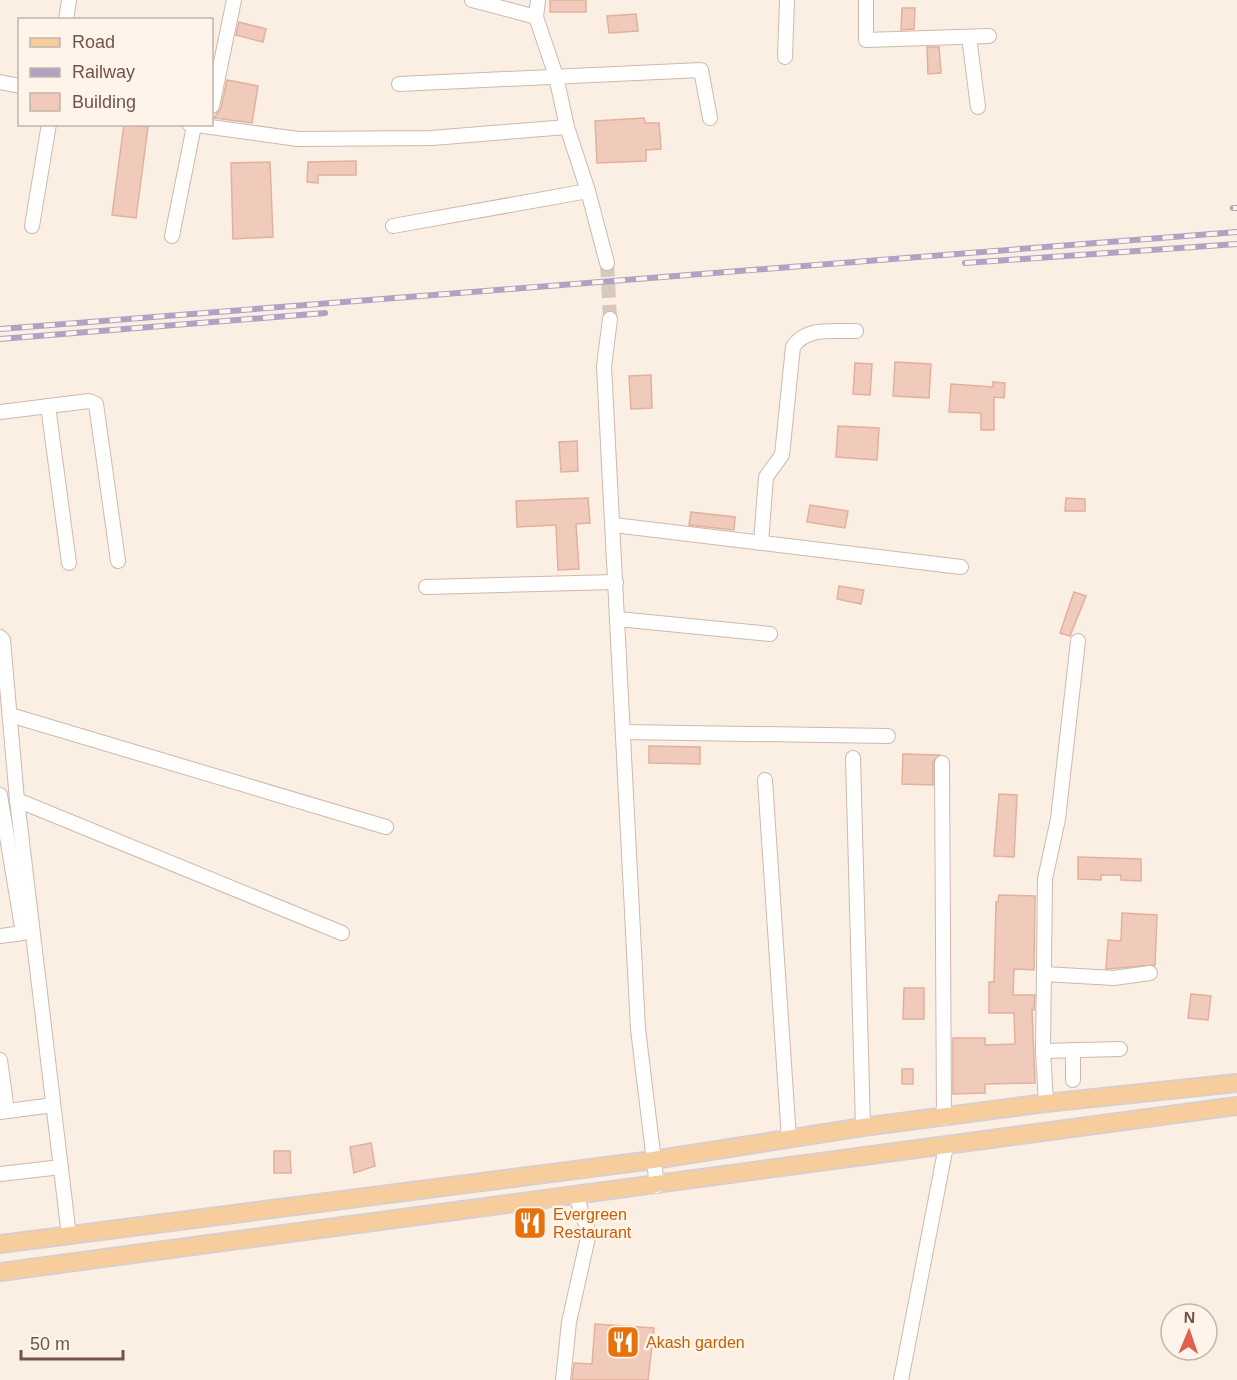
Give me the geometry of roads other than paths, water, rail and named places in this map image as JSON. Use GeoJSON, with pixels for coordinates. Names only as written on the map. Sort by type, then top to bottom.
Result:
{"type":"FeatureCollection","features":[{"type":"Feature","properties":{"kind":"main road"},"geometry":{"type":"LineString","coordinates":[[0,1244],[653,1160],[863,1127],[1046,1103],[1237,1083]]}},
{"type":"Feature","properties":{"kind":"main road"},"geometry":{"type":"LineString","coordinates":[[0,1272],[657,1186],[1237,1106]]}},
{"type":"Feature","properties":{"kind":"street"},"geometry":{"type":"LineString","coordinates":[[66,18],[69,0]]}},
{"type":"Feature","properties":{"kind":"street"},"geometry":{"type":"LineString","coordinates":[[213,101],[234,0]]}},
{"type":"Feature","properties":{"kind":"street"},"geometry":{"type":"LineString","coordinates":[[472,0],[536,17]]}},
{"type":"Feature","properties":{"kind":"street"},"geometry":{"type":"LineString","coordinates":[[538,0],[536,17],[555,76],[567,128],[588,191],[606,262]]}},
{"type":"Feature","properties":{"kind":"street"},"geometry":{"type":"LineString","coordinates":[[785,57],[787,0]]}},
{"type":"Feature","properties":{"kind":"street"},"geometry":{"type":"LineString","coordinates":[[866,0],[866,40],[989,36]]}},
{"type":"Feature","properties":{"kind":"street"},"geometry":{"type":"LineString","coordinates":[[969,37],[978,106]]}},
{"type":"Feature","properties":{"kind":"street"},"geometry":{"type":"LineString","coordinates":[[399,84],[700,70],[710,118]]}},
{"type":"Feature","properties":{"kind":"street"},"geometry":{"type":"LineString","coordinates":[[0,82],[18,86]]}},
{"type":"Feature","properties":{"kind":"street"},"geometry":{"type":"LineString","coordinates":[[32,226],[49,126]]}},
{"type":"Feature","properties":{"kind":"street"},"geometry":{"type":"LineString","coordinates":[[172,236],[200,126]]}},
{"type":"Feature","properties":{"kind":"street"},"geometry":{"type":"LineString","coordinates":[[207,126],[298,140],[432,138],[567,128]]}},
{"type":"Feature","properties":{"kind":"street"},"geometry":{"type":"LineString","coordinates":[[393,226],[588,191]]}},
{"type":"Feature","properties":{"kind":"street"},"geometry":{"type":"LineString","coordinates":[[610,319],[604,366],[614,525],[638,1029],[657,1186]]}},
{"type":"Feature","properties":{"kind":"street"},"geometry":{"type":"LineString","coordinates":[[761,543],[765,477],[782,455],[793,347],[797,340],[809,333],[856,331]]}},
{"type":"Feature","properties":{"kind":"street"},"geometry":{"type":"LineString","coordinates":[[0,412],[89,402],[98,407],[118,561]]}},
{"type":"Feature","properties":{"kind":"street"},"geometry":{"type":"LineString","coordinates":[[48,406],[69,562]]}},
{"type":"Feature","properties":{"kind":"street"},"geometry":{"type":"LineString","coordinates":[[614,525],[961,567]]}},
{"type":"Feature","properties":{"kind":"street"},"geometry":{"type":"LineString","coordinates":[[426,587],[616,582]]}},
{"type":"Feature","properties":{"kind":"street"},"geometry":{"type":"LineString","coordinates":[[618,619],[770,634]]}},
{"type":"Feature","properties":{"kind":"street"},"geometry":{"type":"LineString","coordinates":[[0,637],[3,640],[17,800],[69,1236]]}},
{"type":"Feature","properties":{"kind":"street"},"geometry":{"type":"LineString","coordinates":[[1046,1103],[1043,1051],[1045,879],[1058,819],[1078,641]]}},
{"type":"Feature","properties":{"kind":"street"},"geometry":{"type":"LineString","coordinates":[[10,715],[386,827]]}},
{"type":"Feature","properties":{"kind":"street"},"geometry":{"type":"LineString","coordinates":[[623,732],[888,736]]}},
{"type":"Feature","properties":{"kind":"street"},"geometry":{"type":"LineString","coordinates":[[853,758],[863,1127]]}},
{"type":"Feature","properties":{"kind":"street"},"geometry":{"type":"LineString","coordinates":[[942,763],[944,1118]]}},
{"type":"Feature","properties":{"kind":"street"},"geometry":{"type":"LineString","coordinates":[[765,780],[789,1139]]}},
{"type":"Feature","properties":{"kind":"street"},"geometry":{"type":"LineString","coordinates":[[0,795],[22,933],[0,936]]}},
{"type":"Feature","properties":{"kind":"street"},"geometry":{"type":"LineString","coordinates":[[17,800],[342,933]]}},
{"type":"Feature","properties":{"kind":"street"},"geometry":{"type":"LineString","coordinates":[[1044,974],[1114,978],[1150,973]]}},
{"type":"Feature","properties":{"kind":"street"},"geometry":{"type":"LineString","coordinates":[[1043,1051],[1120,1048]]}},
{"type":"Feature","properties":{"kind":"street"},"geometry":{"type":"LineString","coordinates":[[1073,1050],[1073,1080]]}},
{"type":"Feature","properties":{"kind":"street"},"geometry":{"type":"LineString","coordinates":[[0,1060],[3,1111],[53,1105]]}},
{"type":"Feature","properties":{"kind":"street"},"geometry":{"type":"LineString","coordinates":[[901,1380],[946,1146]]}},
{"type":"Feature","properties":{"kind":"street"},"geometry":{"type":"LineString","coordinates":[[0,1174],[61,1167]]}},
{"type":"Feature","properties":{"kind":"street"},"geometry":{"type":"LineString","coordinates":[[563,1380],[569,1322],[589,1233],[576,1196]]}},
{"type":"Feature","properties":{"kind":"tunnel"},"geometry":{"type":"LineString","coordinates":[[607,263],[610,319]]}},
{"type":"Feature","properties":{"kind":"railway"},"geometry":{"type":"LineString","coordinates":[[0,329],[1237,232]]}},
{"type":"Feature","properties":{"kind":"railway"},"geometry":{"type":"LineString","coordinates":[[965,263],[1237,244]]}},
{"type":"Feature","properties":{"kind":"railway"},"geometry":{"type":"LineString","coordinates":[[0,339],[325,313]]}},
{"type":"Feature","properties":{"kind":"place","name":"Evergreen Restaurant"},"geometry":{"type":"Point","coordinates":[530,1223]}},
{"type":"Feature","properties":{"kind":"place","name":"Akash garden"},"geometry":{"type":"Point","coordinates":[623,1342]}}]}
